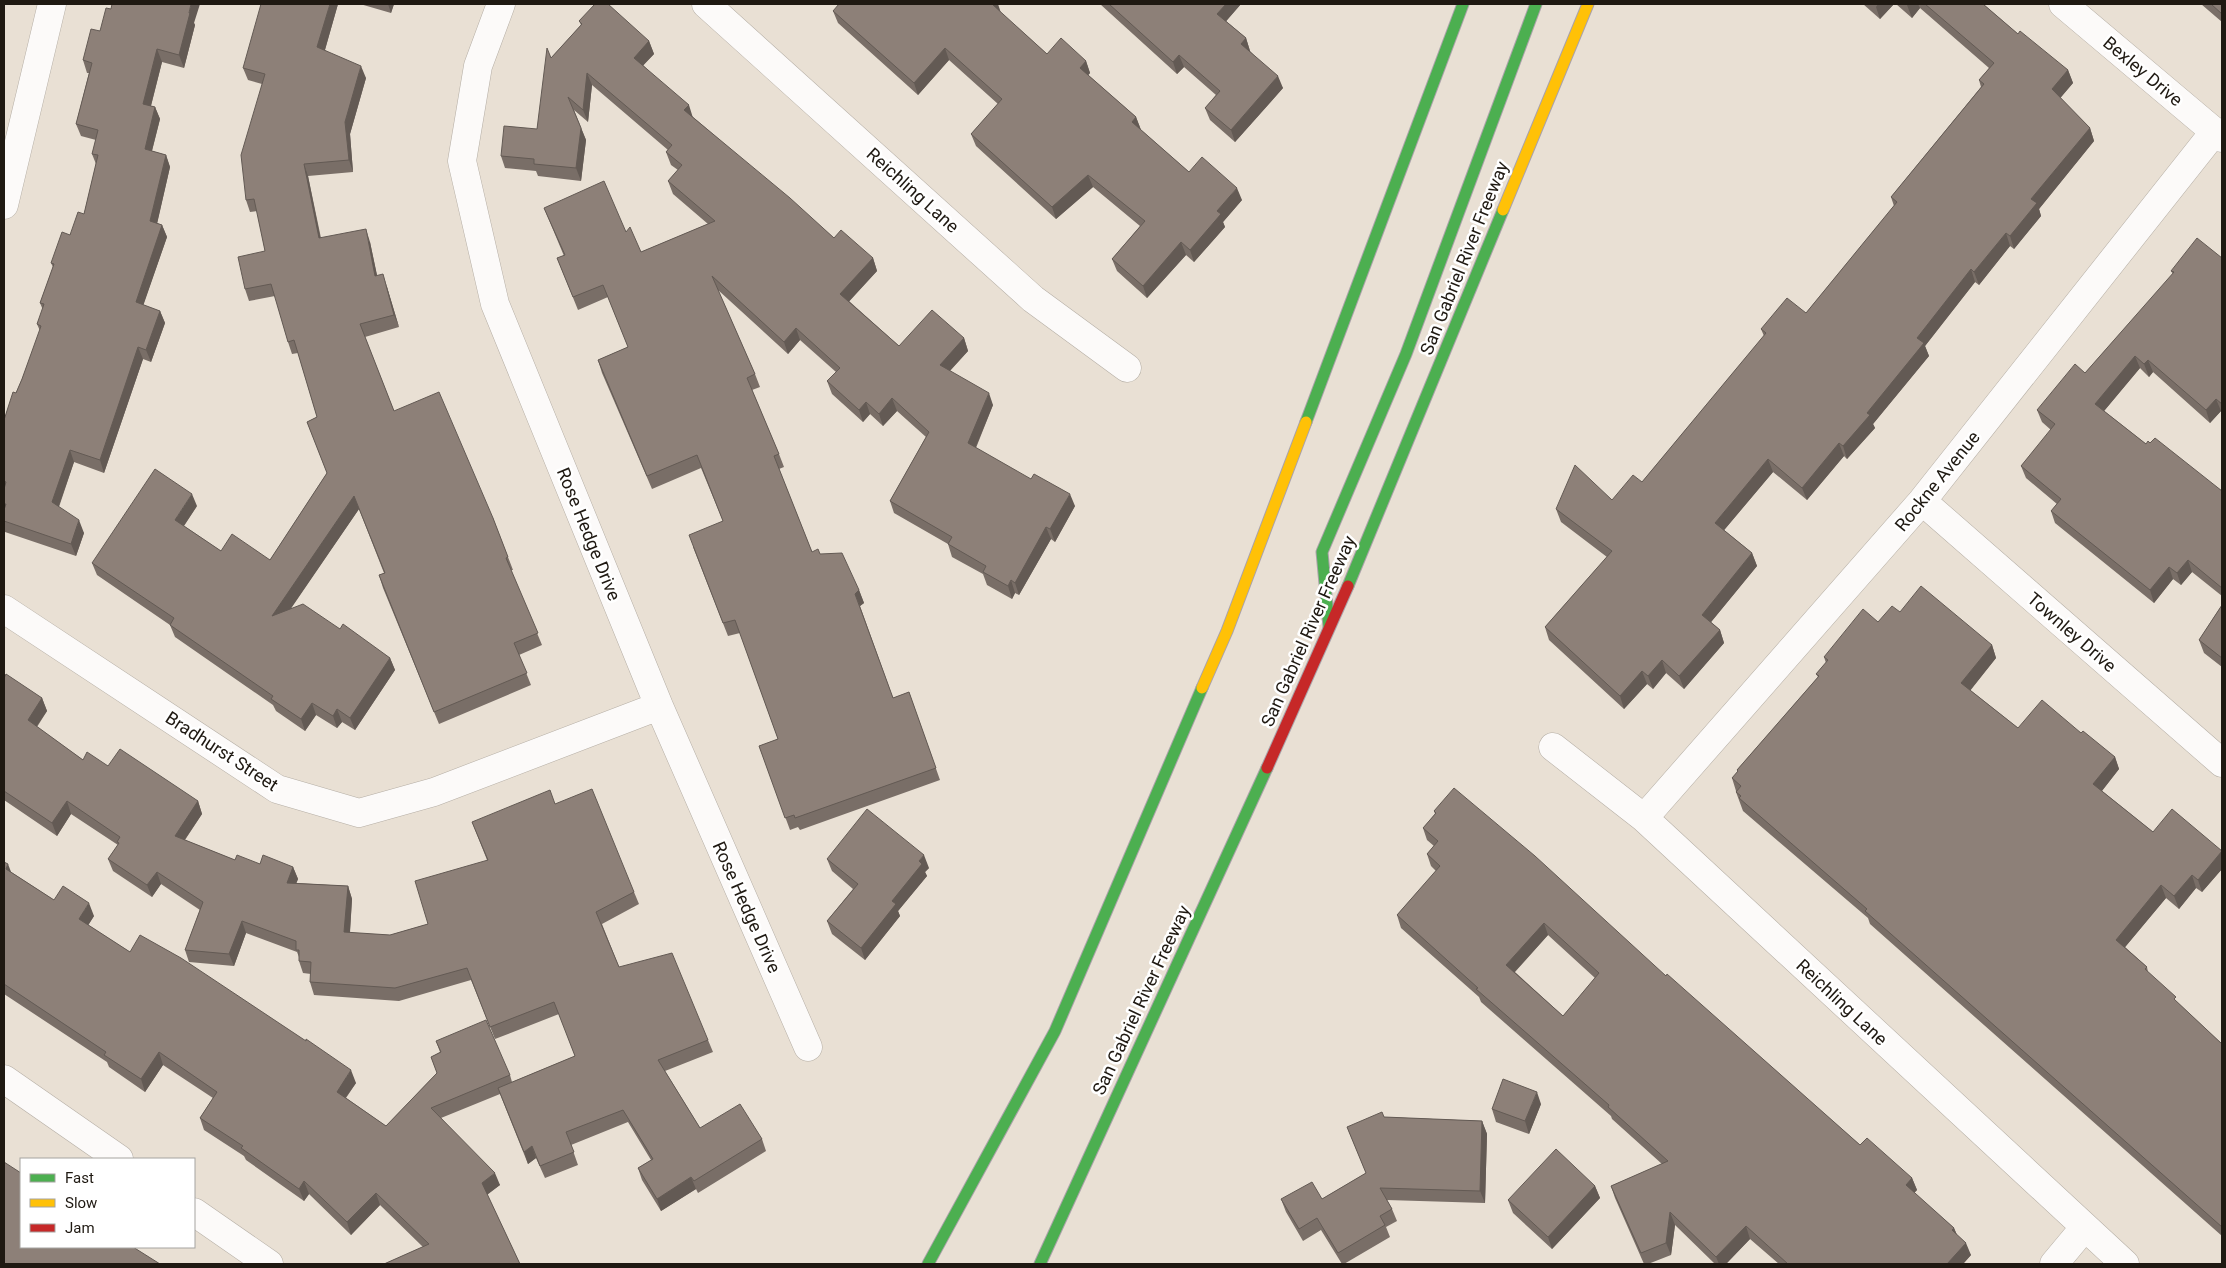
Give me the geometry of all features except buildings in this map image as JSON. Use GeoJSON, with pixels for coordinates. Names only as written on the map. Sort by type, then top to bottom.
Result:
{"type":"FeatureCollection","features":[{"type":"Feature","properties":{"kind":"highway"},"geometry":{"type":"LineString","coordinates":[[928,1264],[1056,1031],[1227,631],[1463,4]]}},
{"type":"Feature","properties":{"kind":"highway"},"geometry":{"type":"LineString","coordinates":[[1330,631],[1322,552],[1406,354],[1536,4]]}},
{"type":"Feature","properties":{"kind":"highway","name":"San Gabriel River Freeway"},"geometry":{"type":"LineString","coordinates":[[1040,1264],[1330,631],[1588,4]]}},
{"type":"Feature","properties":{"kind":"street"},"geometry":{"type":"LineString","coordinates":[[4,204],[52,4]]}},
{"type":"Feature","properties":{"kind":"street","name":"Rose Hedge Drive"},"geometry":{"type":"LineString","coordinates":[[501,4],[478,66],[462,160],[495,304],[659,706],[808,1047]]}},
{"type":"Feature","properties":{"kind":"street","name":"Reichling Lane"},"geometry":{"type":"LineString","coordinates":[[706,4],[1033,299],[1127,368]]}},
{"type":"Feature","properties":{"kind":"street","name":"Bexley Drive"},"geometry":{"type":"LineString","coordinates":[[2063,4],[2219,135]]}},
{"type":"Feature","properties":{"kind":"street","name":"Rockne Avenue"},"geometry":{"type":"LineString","coordinates":[[1644,818],[1922,501],[2219,135]]}},
{"type":"Feature","properties":{"kind":"street","name":"Townley Drive"},"geometry":{"type":"LineString","coordinates":[[1922,501],[2222,763]]}},
{"type":"Feature","properties":{"kind":"street","name":"Bradhurst Street"},"geometry":{"type":"LineString","coordinates":[[4,609],[277,789],[359,812],[434,792],[659,706]]}},
{"type":"Feature","properties":{"kind":"street","name":"Reichling Lane"},"geometry":{"type":"LineString","coordinates":[[1553,747],[1644,818],[2125,1264]]}},
{"type":"Feature","properties":{"kind":"street"},"geometry":{"type":"LineString","coordinates":[[4,1079],[117,1158]]}},
{"type":"Feature","properties":{"kind":"street"},"geometry":{"type":"LineString","coordinates":[[195,1213],[269,1264]]}},
{"type":"Feature","properties":{"kind":"street"},"geometry":{"type":"LineString","coordinates":[[2054,1264],[2084,1228]]}},
{"type":"Feature","properties":{"kind":"traffic: fast"},"geometry":{"type":"LineString","coordinates":[[1306,422],[1463,4]]}},
{"type":"Feature","properties":{"kind":"traffic: fast"},"geometry":{"type":"LineString","coordinates":[[1329,627],[1322,552],[1406,354],[1536,4]]}},
{"type":"Feature","properties":{"kind":"traffic: fast"},"geometry":{"type":"LineString","coordinates":[[1348,586],[1503,210]]}},
{"type":"Feature","properties":{"kind":"traffic: fast"},"geometry":{"type":"LineString","coordinates":[[928,1264],[1055,1031],[1202,688]]}},
{"type":"Feature","properties":{"kind":"traffic: fast"},"geometry":{"type":"LineString","coordinates":[[1040,1264],[1267,768]]}},
{"type":"Feature","properties":{"kind":"traffic: slow"},"geometry":{"type":"LineString","coordinates":[[1503,210],[1588,4]]}},
{"type":"Feature","properties":{"kind":"traffic: slow"},"geometry":{"type":"LineString","coordinates":[[1202,688],[1227,631],[1306,422]]}},
{"type":"Feature","properties":{"kind":"traffic: jam"},"geometry":{"type":"LineString","coordinates":[[1267,768],[1348,586]]}}]}
